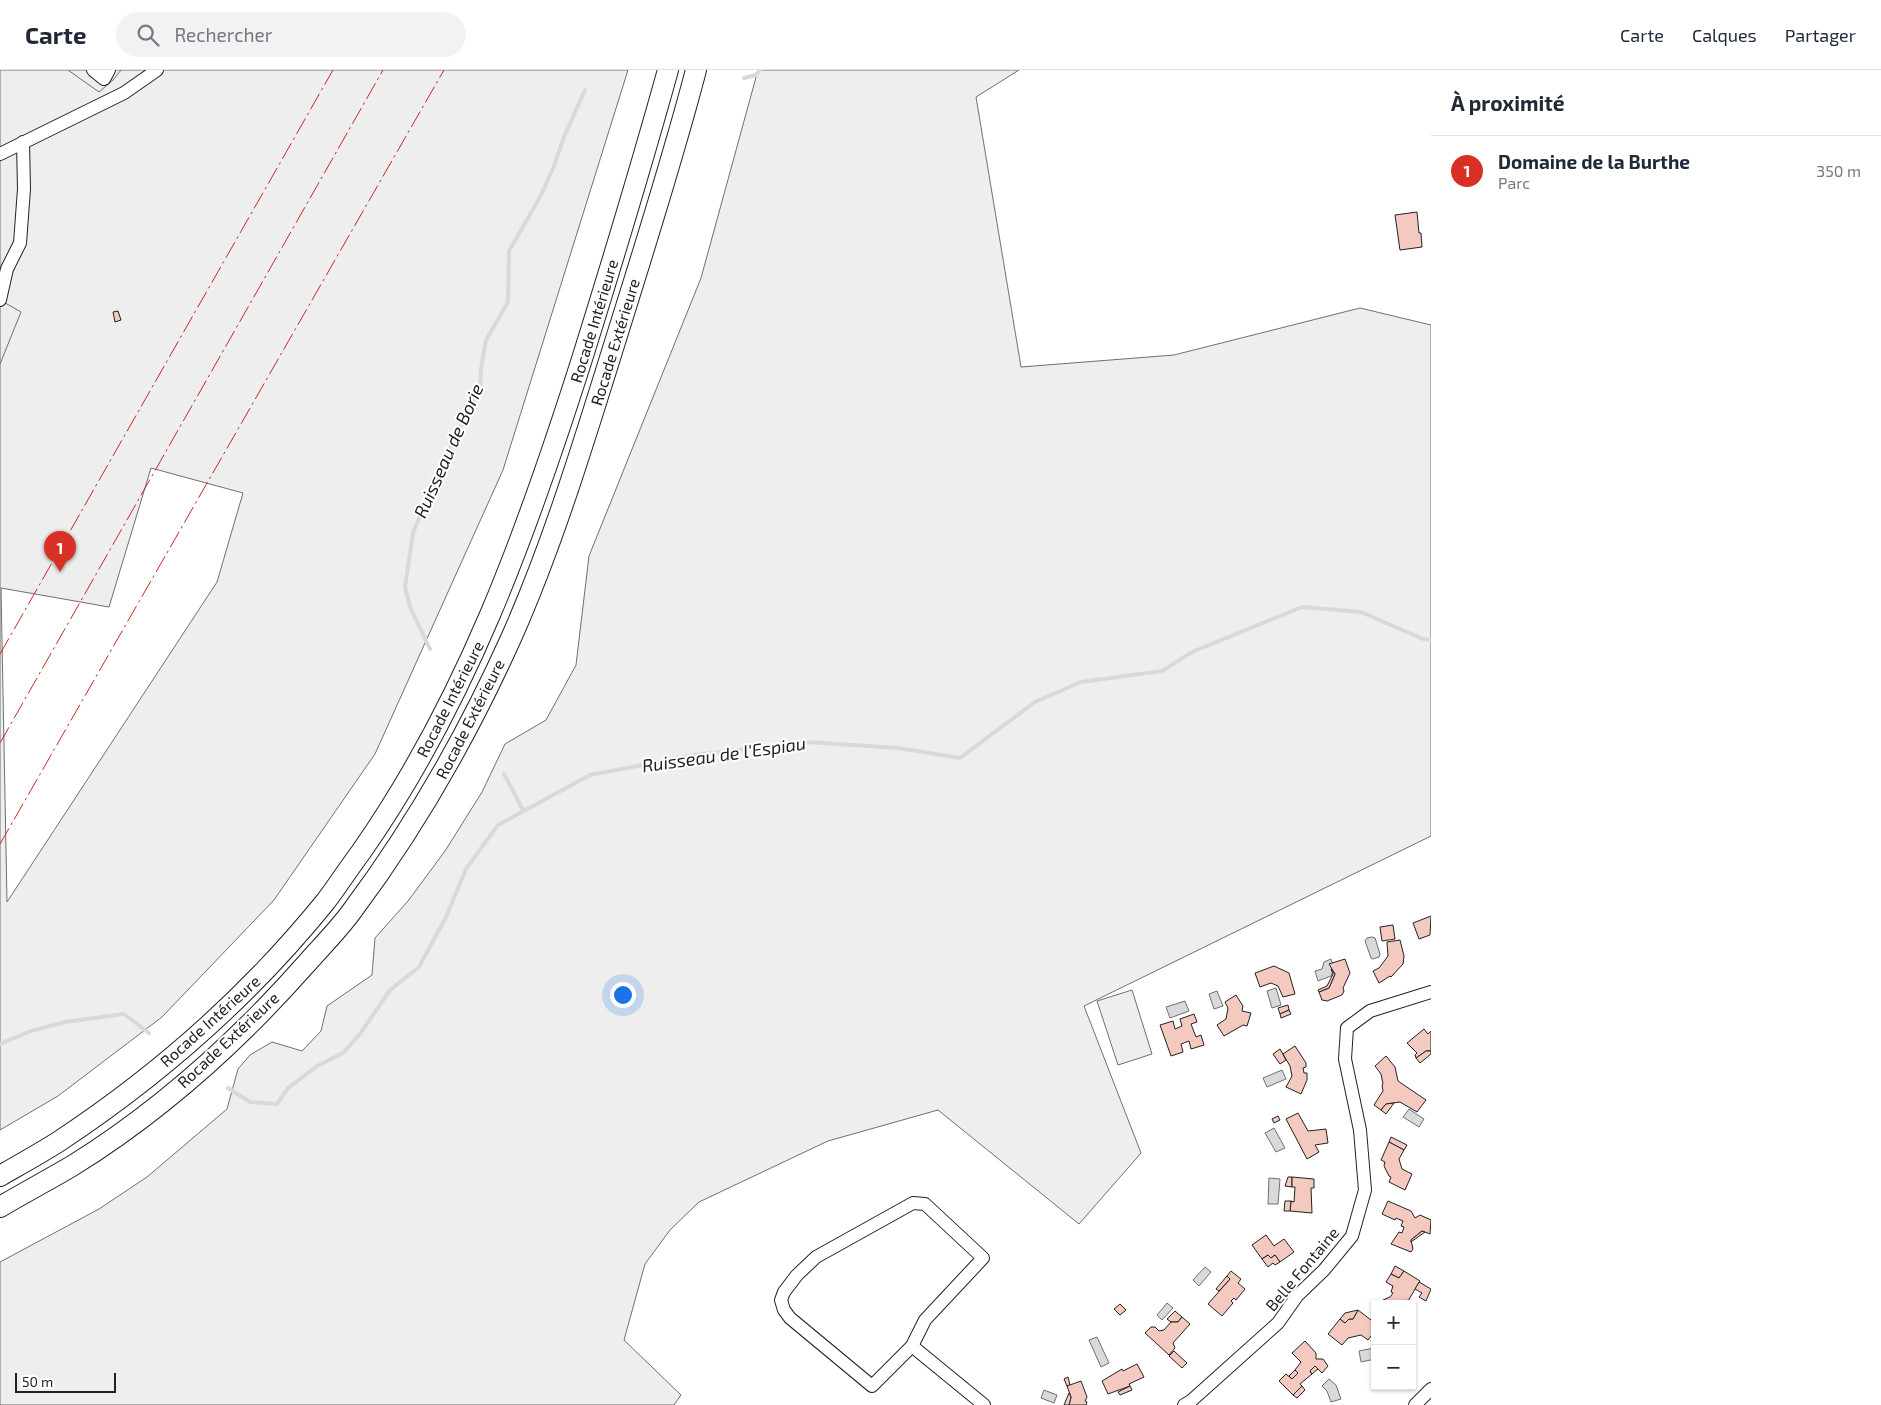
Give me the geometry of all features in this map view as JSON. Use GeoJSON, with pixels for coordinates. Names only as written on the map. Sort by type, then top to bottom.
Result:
{"type":"FeatureCollection","features":[{"type":"Feature","properties":{"kind":"highway","name":"Rocade Intérieure"},"geometry":{"type":"LineString","coordinates":[[0,1176],[57,1142],[127,1093],[187,1044],[263,973],[326,900],[385,818],[409,780],[440,724],[482,636],[523,534],[559,430],[636,187],[668,70]]}},
{"type":"Feature","properties":{"kind":"highway","name":"Rocade Extérieure"},"geometry":{"type":"LineString","coordinates":[[0,1207],[89,1154],[142,1117],[209,1062],[277,996],[351,913],[422,811],[462,740],[512,635],[550,540],[583,444],[675,152],[696,70]]}},
{"type":"Feature","properties":{"kind":"street"},"geometry":{"type":"LineString","coordinates":[[93,70],[104,79],[109,70]]}},
{"type":"Feature","properties":{"kind":"street"},"geometry":{"type":"LineString","coordinates":[[0,154],[124,92],[157,70]]}},
{"type":"Feature","properties":{"kind":"street"},"geometry":{"type":"LineString","coordinates":[[0,300],[7,269],[20,244],[24,189],[23,142]]}},
{"type":"Feature","properties":{"kind":"street","name":"Belle Fontaine"},"geometry":{"type":"LineString","coordinates":[[1184,1405],[1191,1401],[1278,1323],[1297,1296],[1324,1270],[1352,1236],[1365,1190],[1360,1130],[1345,1059],[1346,1028],[1370,1011],[1431,992]]}},
{"type":"Feature","properties":{"kind":"street"},"geometry":{"type":"LineString","coordinates":[[914,1202],[925,1204],[983,1258],[925,1320],[912,1346],[872,1386],[790,1318],[784,1310],[781,1300],[784,1292],[816,1257],[914,1202]]}},
{"type":"Feature","properties":{"kind":"street"},"geometry":{"type":"LineString","coordinates":[[912,1346],[984,1405]]}},
{"type":"Feature","properties":{"kind":"street"},"geometry":{"type":"LineString","coordinates":[[1415,1405],[1431,1389]]}},
{"type":"Feature","properties":{"kind":"shaded area"},"geometry":{"type":"Polygon","coordinates":[[[0,70],[628,70],[503,470],[375,754],[274,900],[162,1017],[58,1096],[0,1130],[0,70]],[[151,468],[109,607],[1,588],[7,902],[217,582],[243,493],[151,468]]]}},
{"type":"Feature","properties":{"kind":"shaded area"},"geometry":{"type":"Polygon","coordinates":[[[68,70],[121,70],[99,92],[68,70]]]}},
{"type":"Feature","properties":{"kind":"shaded area"},"geometry":{"type":"Polygon","coordinates":[[[758,70],[1019,70],[976,97],[1021,367],[1174,355],[1360,308],[1431,325],[1431,836],[1084,1006],[1141,1153],[1079,1224],[938,1110],[828,1141],[699,1202],[670,1230],[645,1264],[624,1340],[681,1395],[674,1405],[0,1405],[0,1262],[99,1209],[147,1177],[227,1109],[238,1069],[250,1055],[272,1042],[302,1051],[321,1031],[327,1006],[372,975],[375,938],[408,901],[445,851],[482,792],[505,744],[546,720],[576,665],[589,556],[701,278],[758,70]]]}},
{"type":"Feature","properties":{"kind":"shaded area"},"geometry":{"type":"Polygon","coordinates":[[[0,300],[21,312],[0,364],[0,300]]]}},
{"type":"Feature","properties":{"kind":"shaded area"},"geometry":{"type":"Polygon","coordinates":[[[1367,938],[1375,938],[1380,954],[1379,957],[1373,959],[1365,941],[1367,938]]]}},
{"type":"Feature","properties":{"kind":"shaded area"},"geometry":{"type":"Polygon","coordinates":[[[1331,959],[1334,968],[1331,976],[1318,981],[1315,971],[1322,969],[1324,962],[1331,959]]]}},
{"type":"Feature","properties":{"kind":"shaded area"},"geometry":{"type":"Polygon","coordinates":[[[1276,988],[1281,1005],[1272,1008],[1267,991],[1276,988]]]}},
{"type":"Feature","properties":{"kind":"shaded area"},"geometry":{"type":"Polygon","coordinates":[[[1132,990],[1152,1054],[1118,1065],[1097,1001],[1132,990]]]}},
{"type":"Feature","properties":{"kind":"shaded area"},"geometry":{"type":"Polygon","coordinates":[[[1217,991],[1223,1006],[1214,1009],[1209,994],[1217,991]]]}},
{"type":"Feature","properties":{"kind":"shaded area"},"geometry":{"type":"Polygon","coordinates":[[[1185,1001],[1189,1011],[1170,1018],[1166,1007],[1185,1001]]]}},
{"type":"Feature","properties":{"kind":"shaded area"},"geometry":{"type":"Polygon","coordinates":[[[1282,1070],[1286,1079],[1267,1087],[1263,1078],[1282,1070]]]}},
{"type":"Feature","properties":{"kind":"shaded area"},"geometry":{"type":"Polygon","coordinates":[[[1409,1109],[1424,1119],[1419,1127],[1403,1117],[1409,1109]]]}},
{"type":"Feature","properties":{"kind":"shaded area"},"geometry":{"type":"Polygon","coordinates":[[[1274,1128],[1285,1148],[1276,1152],[1265,1133],[1274,1128]]]}},
{"type":"Feature","properties":{"kind":"shaded area"},"geometry":{"type":"Polygon","coordinates":[[[1269,1178],[1280,1179],[1278,1204],[1268,1204],[1269,1178]]]}},
{"type":"Feature","properties":{"kind":"shaded area"},"geometry":{"type":"Polygon","coordinates":[[[1205,1267],[1211,1272],[1199,1286],[1193,1280],[1205,1267]]]}},
{"type":"Feature","properties":{"kind":"shaded area"},"geometry":{"type":"Polygon","coordinates":[[[1167,1303],[1173,1308],[1162,1320],[1157,1315],[1167,1303]]]}},
{"type":"Feature","properties":{"kind":"shaded area"},"geometry":{"type":"Polygon","coordinates":[[[1097,1337],[1109,1363],[1101,1367],[1089,1340],[1097,1337]]]}},
{"type":"Feature","properties":{"kind":"shaded area"},"geometry":{"type":"Polygon","coordinates":[[[1371,1349],[1371,1360],[1361,1362],[1359,1351],[1371,1349]]]}},
{"type":"Feature","properties":{"kind":"shaded area"},"geometry":{"type":"Polygon","coordinates":[[[1329,1379],[1336,1385],[1341,1399],[1331,1402],[1327,1391],[1322,1386],[1329,1379]]]}},
{"type":"Feature","properties":{"kind":"shaded area"},"geometry":{"type":"Polygon","coordinates":[[[1044,1390],[1057,1395],[1054,1403],[1041,1398],[1044,1390]]]}},
{"type":"Feature","properties":{"kind":"building"},"geometry":{"type":"Polygon","coordinates":[[[1417,212],[1422,247],[1400,250],[1395,215],[1417,212]]]}},
{"type":"Feature","properties":{"kind":"building"},"geometry":{"type":"Polygon","coordinates":[[[118,311],[121,320],[115,322],[113,312],[118,311]]]}},
{"type":"Feature","properties":{"kind":"building"},"geometry":{"type":"Polygon","coordinates":[[[1431,916],[1430,935],[1419,939],[1413,923],[1431,916]]]}},
{"type":"Feature","properties":{"kind":"building"},"geometry":{"type":"Polygon","coordinates":[[[1393,925],[1395,939],[1382,941],[1380,927],[1393,925]]]}},
{"type":"Feature","properties":{"kind":"building"},"geometry":{"type":"Polygon","coordinates":[[[1400,940],[1404,956],[1403,964],[1391,977],[1379,983],[1373,971],[1379,968],[1388,956],[1387,942],[1400,940]]]}},
{"type":"Feature","properties":{"kind":"building"},"geometry":{"type":"Polygon","coordinates":[[[1345,959],[1350,973],[1342,995],[1327,1001],[1322,1000],[1319,992],[1329,988],[1335,974],[1329,964],[1345,959]]]}},
{"type":"Feature","properties":{"kind":"building"},"geometry":{"type":"Polygon","coordinates":[[[1274,966],[1289,973],[1295,994],[1283,997],[1278,986],[1271,983],[1260,987],[1255,973],[1274,966]]]}},
{"type":"Feature","properties":{"kind":"building"},"geometry":{"type":"Polygon","coordinates":[[[1331,969],[1335,974],[1329,988],[1319,992],[1318,990],[1327,986],[1333,974],[1331,969]]]}},
{"type":"Feature","properties":{"kind":"building"},"geometry":{"type":"Polygon","coordinates":[[[1236,995],[1243,1006],[1242,1011],[1251,1013],[1247,1026],[1243,1025],[1224,1036],[1217,1025],[1226,1019],[1228,1008],[1225,1002],[1236,995]]]}},
{"type":"Feature","properties":{"kind":"building"},"geometry":{"type":"Polygon","coordinates":[[[1288,1005],[1289,1010],[1280,1014],[1278,1008],[1288,1005]]]}},
{"type":"Feature","properties":{"kind":"building"},"geometry":{"type":"Polygon","coordinates":[[[1289,1010],[1291,1014],[1281,1018],[1280,1014],[1289,1010]]]}},
{"type":"Feature","properties":{"kind":"building"},"geometry":{"type":"Polygon","coordinates":[[[1194,1014],[1197,1022],[1191,1024],[1196,1037],[1201,1035],[1204,1045],[1191,1049],[1189,1041],[1181,1044],[1183,1052],[1171,1056],[1160,1025],[1173,1021],[1175,1029],[1182,1026],[1180,1019],[1194,1014]]]}},
{"type":"Feature","properties":{"kind":"building"},"geometry":{"type":"Polygon","coordinates":[[[1424,1029],[1428,1034],[1431,1031],[1431,1051],[1426,1051],[1416,1058],[1415,1055],[1417,1053],[1407,1043],[1424,1029]]]}},
{"type":"Feature","properties":{"kind":"building"},"geometry":{"type":"Polygon","coordinates":[[[1295,1046],[1306,1063],[1306,1067],[1303,1068],[1304,1073],[1307,1073],[1307,1080],[1301,1094],[1286,1087],[1292,1076],[1290,1066],[1283,1054],[1295,1046]]]}},
{"type":"Feature","properties":{"kind":"building"},"geometry":{"type":"Polygon","coordinates":[[[1280,1049],[1286,1060],[1280,1064],[1273,1054],[1280,1049]]]}},
{"type":"Feature","properties":{"kind":"building"},"geometry":{"type":"Polygon","coordinates":[[[1426,1051],[1431,1051],[1431,1054],[1420,1063],[1416,1058],[1426,1051]]]}},
{"type":"Feature","properties":{"kind":"building"},"geometry":{"type":"Polygon","coordinates":[[[1386,1056],[1395,1067],[1398,1081],[1426,1100],[1417,1112],[1400,1102],[1386,1104],[1381,1110],[1374,1105],[1383,1091],[1381,1074],[1375,1066],[1386,1056]]]}},
{"type":"Feature","properties":{"kind":"building"},"geometry":{"type":"Polygon","coordinates":[[[1394,1103],[1386,1114],[1381,1110],[1386,1104],[1394,1103]]]}},
{"type":"Feature","properties":{"kind":"building"},"geometry":{"type":"Polygon","coordinates":[[[1298,1113],[1308,1131],[1326,1129],[1328,1143],[1315,1145],[1319,1152],[1307,1159],[1286,1119],[1298,1113]]]}},
{"type":"Feature","properties":{"kind":"building"},"geometry":{"type":"Polygon","coordinates":[[[1278,1116],[1280,1120],[1274,1123],[1272,1119],[1278,1116]]]}},
{"type":"Feature","properties":{"kind":"building"},"geometry":{"type":"Polygon","coordinates":[[[1391,1137],[1407,1145],[1404,1150],[1389,1142],[1391,1137]]]}},
{"type":"Feature","properties":{"kind":"building"},"geometry":{"type":"Polygon","coordinates":[[[1389,1142],[1404,1150],[1399,1159],[1402,1169],[1412,1174],[1405,1190],[1389,1182],[1391,1177],[1384,1166],[1385,1162],[1381,1160],[1389,1142]]]}},
{"type":"Feature","properties":{"kind":"building"},"geometry":{"type":"Polygon","coordinates":[[[1288,1177],[1292,1177],[1292,1187],[1285,1186],[1288,1177]]]}},
{"type":"Feature","properties":{"kind":"building"},"geometry":{"type":"Polygon","coordinates":[[[1292,1177],[1314,1179],[1314,1188],[1311,1188],[1312,1213],[1290,1211],[1291,1201],[1294,1202],[1295,1187],[1292,1187],[1292,1177]]]}},
{"type":"Feature","properties":{"kind":"building"},"geometry":{"type":"Polygon","coordinates":[[[1285,1201],[1291,1201],[1290,1211],[1284,1211],[1285,1201]]]}},
{"type":"Feature","properties":{"kind":"building"},"geometry":{"type":"Polygon","coordinates":[[[1388,1201],[1411,1211],[1415,1218],[1420,1215],[1431,1220],[1430,1234],[1422,1231],[1411,1240],[1413,1249],[1411,1252],[1391,1244],[1399,1232],[1402,1233],[1404,1227],[1401,1226],[1403,1221],[1396,1218],[1395,1220],[1382,1214],[1388,1201]]]}},
{"type":"Feature","properties":{"kind":"building"},"geometry":{"type":"Polygon","coordinates":[[[1422,1231],[1425,1232],[1411,1242],[1411,1240],[1422,1231]]]}},
{"type":"Feature","properties":{"kind":"building"},"geometry":{"type":"Polygon","coordinates":[[[1266,1235],[1274,1246],[1284,1239],[1294,1252],[1280,1262],[1275,1255],[1271,1258],[1268,1255],[1262,1259],[1252,1245],[1266,1235]]]}},
{"type":"Feature","properties":{"kind":"building"},"geometry":{"type":"Polygon","coordinates":[[[1268,1255],[1271,1258],[1275,1255],[1280,1262],[1275,1265],[1273,1263],[1268,1267],[1262,1259],[1268,1255]]]}},
{"type":"Feature","properties":{"kind":"building"},"geometry":{"type":"Polygon","coordinates":[[[1395,1266],[1404,1271],[1399,1278],[1391,1274],[1395,1266]]]}},
{"type":"Feature","properties":{"kind":"building"},"geometry":{"type":"Polygon","coordinates":[[[1231,1271],[1241,1279],[1238,1283],[1245,1289],[1236,1300],[1234,1298],[1231,1301],[1233,1303],[1222,1316],[1208,1304],[1230,1279],[1227,1276],[1231,1271]]]}},
{"type":"Feature","properties":{"kind":"building"},"geometry":{"type":"Polygon","coordinates":[[[1404,1271],[1420,1281],[1409,1300],[1383,1300],[1390,1297],[1393,1293],[1391,1292],[1393,1286],[1386,1282],[1391,1274],[1399,1278],[1404,1271]]]}},
{"type":"Feature","properties":{"kind":"building"},"geometry":{"type":"Polygon","coordinates":[[[1227,1276],[1230,1279],[1219,1291],[1216,1289],[1227,1276]]]}},
{"type":"Feature","properties":{"kind":"building"},"geometry":{"type":"Polygon","coordinates":[[[1419,1282],[1431,1289],[1426,1301],[1419,1297],[1422,1293],[1415,1289],[1419,1282]]]}},
{"type":"Feature","properties":{"kind":"building"},"geometry":{"type":"Polygon","coordinates":[[[1120,1304],[1126,1310],[1120,1315],[1114,1309],[1120,1304]]]}},
{"type":"Feature","properties":{"kind":"building"},"geometry":{"type":"Polygon","coordinates":[[[1358,1310],[1371,1320],[1371,1336],[1368,1340],[1361,1335],[1348,1338],[1342,1345],[1328,1334],[1340,1319],[1345,1323],[1349,1319],[1353,1319],[1358,1310]]]}},
{"type":"Feature","properties":{"kind":"building"},"geometry":{"type":"Polygon","coordinates":[[[1358,1310],[1353,1319],[1349,1319],[1345,1323],[1340,1319],[1345,1313],[1358,1310]]]}},
{"type":"Feature","properties":{"kind":"building"},"geometry":{"type":"Polygon","coordinates":[[[1175,1311],[1182,1317],[1178,1322],[1171,1322],[1167,1319],[1175,1311]]]}},
{"type":"Feature","properties":{"kind":"building"},"geometry":{"type":"Polygon","coordinates":[[[1182,1317],[1190,1324],[1173,1343],[1175,1348],[1169,1355],[1145,1333],[1151,1327],[1155,1327],[1159,1331],[1164,1330],[1171,1322],[1178,1322],[1182,1317]]]}},
{"type":"Feature","properties":{"kind":"building"},"geometry":{"type":"Polygon","coordinates":[[[1305,1341],[1316,1353],[1316,1359],[1323,1359],[1328,1366],[1322,1373],[1315,1366],[1310,1371],[1312,1374],[1300,1384],[1302,1386],[1293,1395],[1279,1381],[1286,1374],[1292,1379],[1298,1373],[1295,1370],[1301,1362],[1292,1353],[1305,1341]]]}},
{"type":"Feature","properties":{"kind":"building"},"geometry":{"type":"Polygon","coordinates":[[[1174,1351],[1187,1363],[1182,1368],[1169,1356],[1174,1351]]]}},
{"type":"Feature","properties":{"kind":"building"},"geometry":{"type":"Polygon","coordinates":[[[1137,1364],[1144,1377],[1129,1384],[1130,1386],[1108,1394],[1102,1381],[1122,1369],[1123,1371],[1137,1364]]]}},
{"type":"Feature","properties":{"kind":"building"},"geometry":{"type":"Polygon","coordinates":[[[1315,1366],[1318,1369],[1312,1374],[1310,1371],[1315,1366]]]}},
{"type":"Feature","properties":{"kind":"building"},"geometry":{"type":"Polygon","coordinates":[[[1295,1370],[1298,1373],[1292,1379],[1289,1376],[1295,1370]]]}},
{"type":"Feature","properties":{"kind":"building"},"geometry":{"type":"Polygon","coordinates":[[[1068,1377],[1070,1385],[1067,1386],[1064,1379],[1068,1377]]]}},
{"type":"Feature","properties":{"kind":"building"},"geometry":{"type":"Polygon","coordinates":[[[1081,1381],[1087,1397],[1086,1405],[1069,1405],[1071,1397],[1067,1386],[1081,1381]]]}},
{"type":"Feature","properties":{"kind":"building"},"geometry":{"type":"Polygon","coordinates":[[[1130,1386],[1132,1390],[1120,1395],[1118,1392],[1130,1386]]]}},
{"type":"Feature","properties":{"kind":"building"},"geometry":{"type":"Polygon","coordinates":[[[1302,1386],[1305,1390],[1297,1398],[1293,1395],[1302,1386]]]}},
{"type":"Feature","properties":{"kind":"building"},"geometry":{"type":"Polygon","coordinates":[[[1069,1393],[1071,1397],[1069,1405],[1064,1405],[1069,1393]]]}},
{"type":"Feature","properties":{"kind":"waterway","name":"Ruisseau de Borie"},"geometry":{"type":"LineString","coordinates":[[744,78],[756,75],[760,70]]}},
{"type":"Feature","properties":{"kind":"waterway","name":"Ruisseau de Borie"},"geometry":{"type":"LineString","coordinates":[[430,649],[410,607],[405,587],[413,533],[424,506],[434,492],[438,473],[480,388],[486,340],[508,302],[509,251],[540,197],[585,90]]}},
{"type":"Feature","properties":{"kind":"waterway","name":"Ruisseau de l'Espiau"},"geometry":{"type":"LineString","coordinates":[[228,1088],[250,1102],[277,1104],[288,1088],[317,1066],[343,1053],[360,1034],[390,990],[419,967],[446,917],[466,869],[498,825],[590,775],[695,755],[807,742],[898,748],[960,758],[1035,702],[1081,682],[1162,671],[1192,652],[1302,607],[1361,612],[1423,639],[1431,640]]}},
{"type":"Feature","properties":{"kind":"waterway","name":"Ruisseau de Borie"},"geometry":{"type":"LineString","coordinates":[[504,774],[523,810]]}},
{"type":"Feature","properties":{"kind":"waterway"},"geometry":{"type":"LineString","coordinates":[[0,1044],[31,1031],[65,1022],[124,1014],[149,1033]]}},
{"type":"Feature","properties":{"kind":"power"},"geometry":{"type":"LineString","coordinates":[[0,654],[333,70]]}},
{"type":"Feature","properties":{"kind":"power"},"geometry":{"type":"LineString","coordinates":[[0,743],[383,70]]}},
{"type":"Feature","properties":{"kind":"power"},"geometry":{"type":"LineString","coordinates":[[0,844],[444,70]]}},
{"type":"Feature","properties":{"kind":"place","name":"Domaine de la Burthe"},"geometry":{"type":"Point","coordinates":[60,572]}}]}
